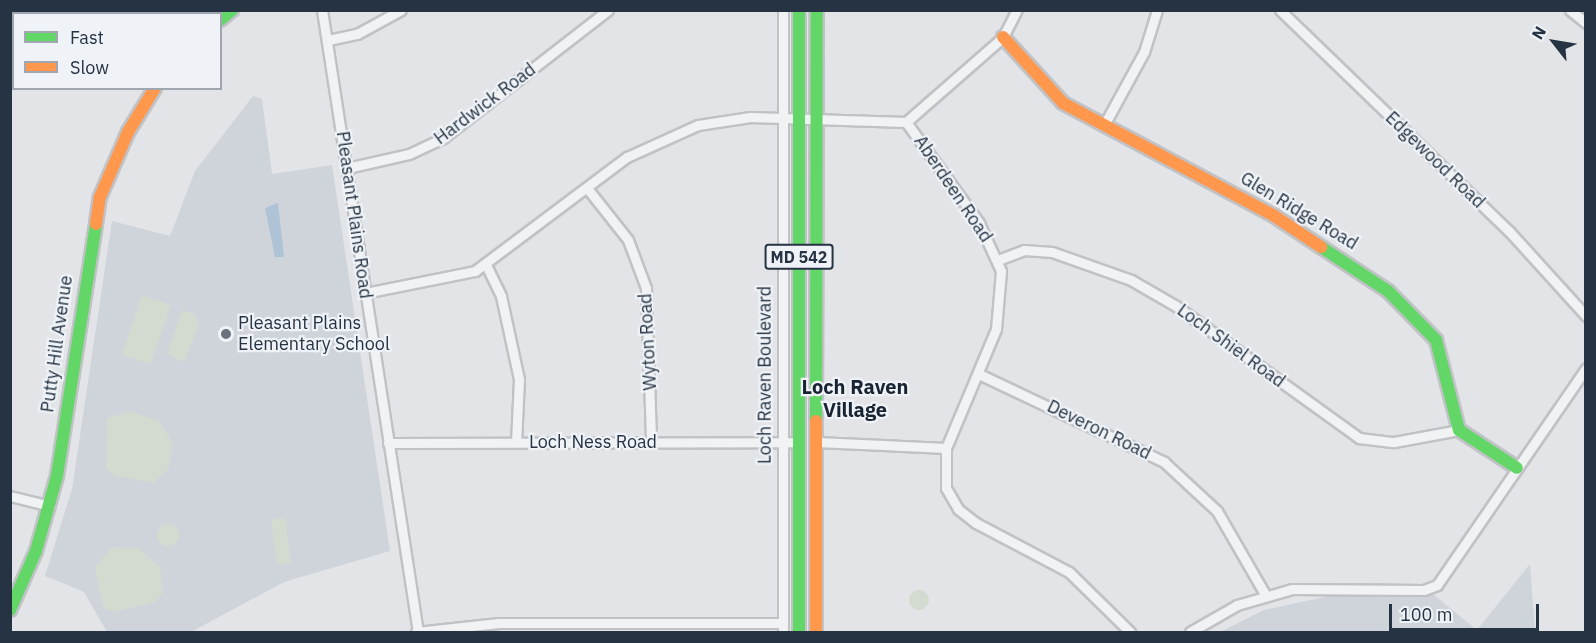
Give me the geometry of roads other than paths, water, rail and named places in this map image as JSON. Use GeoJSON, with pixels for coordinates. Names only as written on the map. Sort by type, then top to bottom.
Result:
{"type":"FeatureCollection","features":[{"type":"Feature","properties":{"kind":"main road","name":"Loch Raven Boulevard"},"geometry":{"type":"LineString","coordinates":[[799,10],[799,633]]}},
{"type":"Feature","properties":{"kind":"main road","name":"MD 542"},"geometry":{"type":"LineString","coordinates":[[816,633],[817,10]]}},
{"type":"Feature","properties":{"kind":"main road","name":"Glen Ridge Road"},"geometry":{"type":"LineString","coordinates":[[1003,37],[1063,103],[1302,232],[1388,291],[1436,340],[1459,430]]}},
{"type":"Feature","properties":{"kind":"main road","name":"Putty Hill Avenue"},"geometry":{"type":"LineString","coordinates":[[10,610],[50,506],[96,212],[123,141],[154,90]]}},
{"type":"Feature","properties":{"kind":"main road"},"geometry":{"type":"LineString","coordinates":[[1459,430],[1516,468]]}},
{"type":"Feature","properties":{"kind":"main road"},"geometry":{"type":"LineString","coordinates":[[798,442],[816,442]]}},
{"type":"Feature","properties":{"kind":"street","name":"Pleasant Plains Road"},"geometry":{"type":"LineString","coordinates":[[322,10],[418,632]]}},
{"type":"Feature","properties":{"kind":"street"},"geometry":{"type":"LineString","coordinates":[[328,40],[357,34],[401,10]]}},
{"type":"Feature","properties":{"kind":"street","name":"Hardwick Road"},"geometry":{"type":"LineString","coordinates":[[347,168],[409,154],[443,138],[608,10]]}},
{"type":"Feature","properties":{"kind":"street","name":"Loch Raven Boulevard"},"geometry":{"type":"LineString","coordinates":[[783,10],[783,628]]}},
{"type":"Feature","properties":{"kind":"street"},"geometry":{"type":"LineString","coordinates":[[906,122],[1003,37],[1017,10]]}},
{"type":"Feature","properties":{"kind":"street"},"geometry":{"type":"LineString","coordinates":[[1104,125],[1144,52],[1157,10]]}},
{"type":"Feature","properties":{"kind":"street","name":"Edgewood Road"},"geometry":{"type":"LineString","coordinates":[[1280,10],[1509,231],[1586,316]]}},
{"type":"Feature","properties":{"kind":"street"},"geometry":{"type":"LineString","coordinates":[[1570,10],[1586,23]]}},
{"type":"Feature","properties":{"kind":"street","name":"Aberdeen Road"},"geometry":{"type":"LineString","coordinates":[[365,293],[446,281],[486,265],[645,146],[680,131],[734,118],[784,117],[906,122],[979,223],[998,260],[1000,315],[979,374],[945,448],[943,475],[958,509],[1070,572],[1130,633]]}},
{"type":"Feature","properties":{"kind":"street","name":"Wyton Road"},"geometry":{"type":"LineString","coordinates":[[587,188],[628,240],[646,288],[651,442]]}},
{"type":"Feature","properties":{"kind":"street","name":"Loch Shiel Road"},"geometry":{"type":"LineString","coordinates":[[998,260],[1024,250],[1052,252],[1131,280],[1359,438],[1394,442],[1459,430]]}},
{"type":"Feature","properties":{"kind":"street"},"geometry":{"type":"LineString","coordinates":[[486,265],[501,296],[519,379],[516,442]]}},
{"type":"Feature","properties":{"kind":"street"},"geometry":{"type":"LineString","coordinates":[[1190,633],[1264,594],[1323,586],[1431,589],[1586,368]]}},
{"type":"Feature","properties":{"kind":"street","name":"Deveron Road"},"geometry":{"type":"LineString","coordinates":[[979,374],[1164,462],[1217,511],[1264,594]]}},
{"type":"Feature","properties":{"kind":"street","name":"Loch Ness Road"},"geometry":{"type":"LineString","coordinates":[[388,443],[798,442]]}},
{"type":"Feature","properties":{"kind":"street"},"geometry":{"type":"LineString","coordinates":[[816,442],[945,448]]}},
{"type":"Feature","properties":{"kind":"street"},"geometry":{"type":"LineString","coordinates":[[10,496],[50,506]]}},
{"type":"Feature","properties":{"kind":"street"},"geometry":{"type":"LineString","coordinates":[[418,632],[499,624],[783,628]]}},
{"type":"Feature","properties":{"kind":"water"},"geometry":{"type":"Polygon","coordinates":[[[278,203],[284,257],[275,257],[265,208],[278,203]]]}},
{"type":"Feature","properties":{"kind":"place","name":"Pleasant Plains Elementary School"},"geometry":{"type":"Point","coordinates":[226,334]}},
{"type":"Feature","properties":{"kind":"district","name":"Loch Raven Village"},"geometry":{"type":"Point","coordinates":[855,398]}}]}
